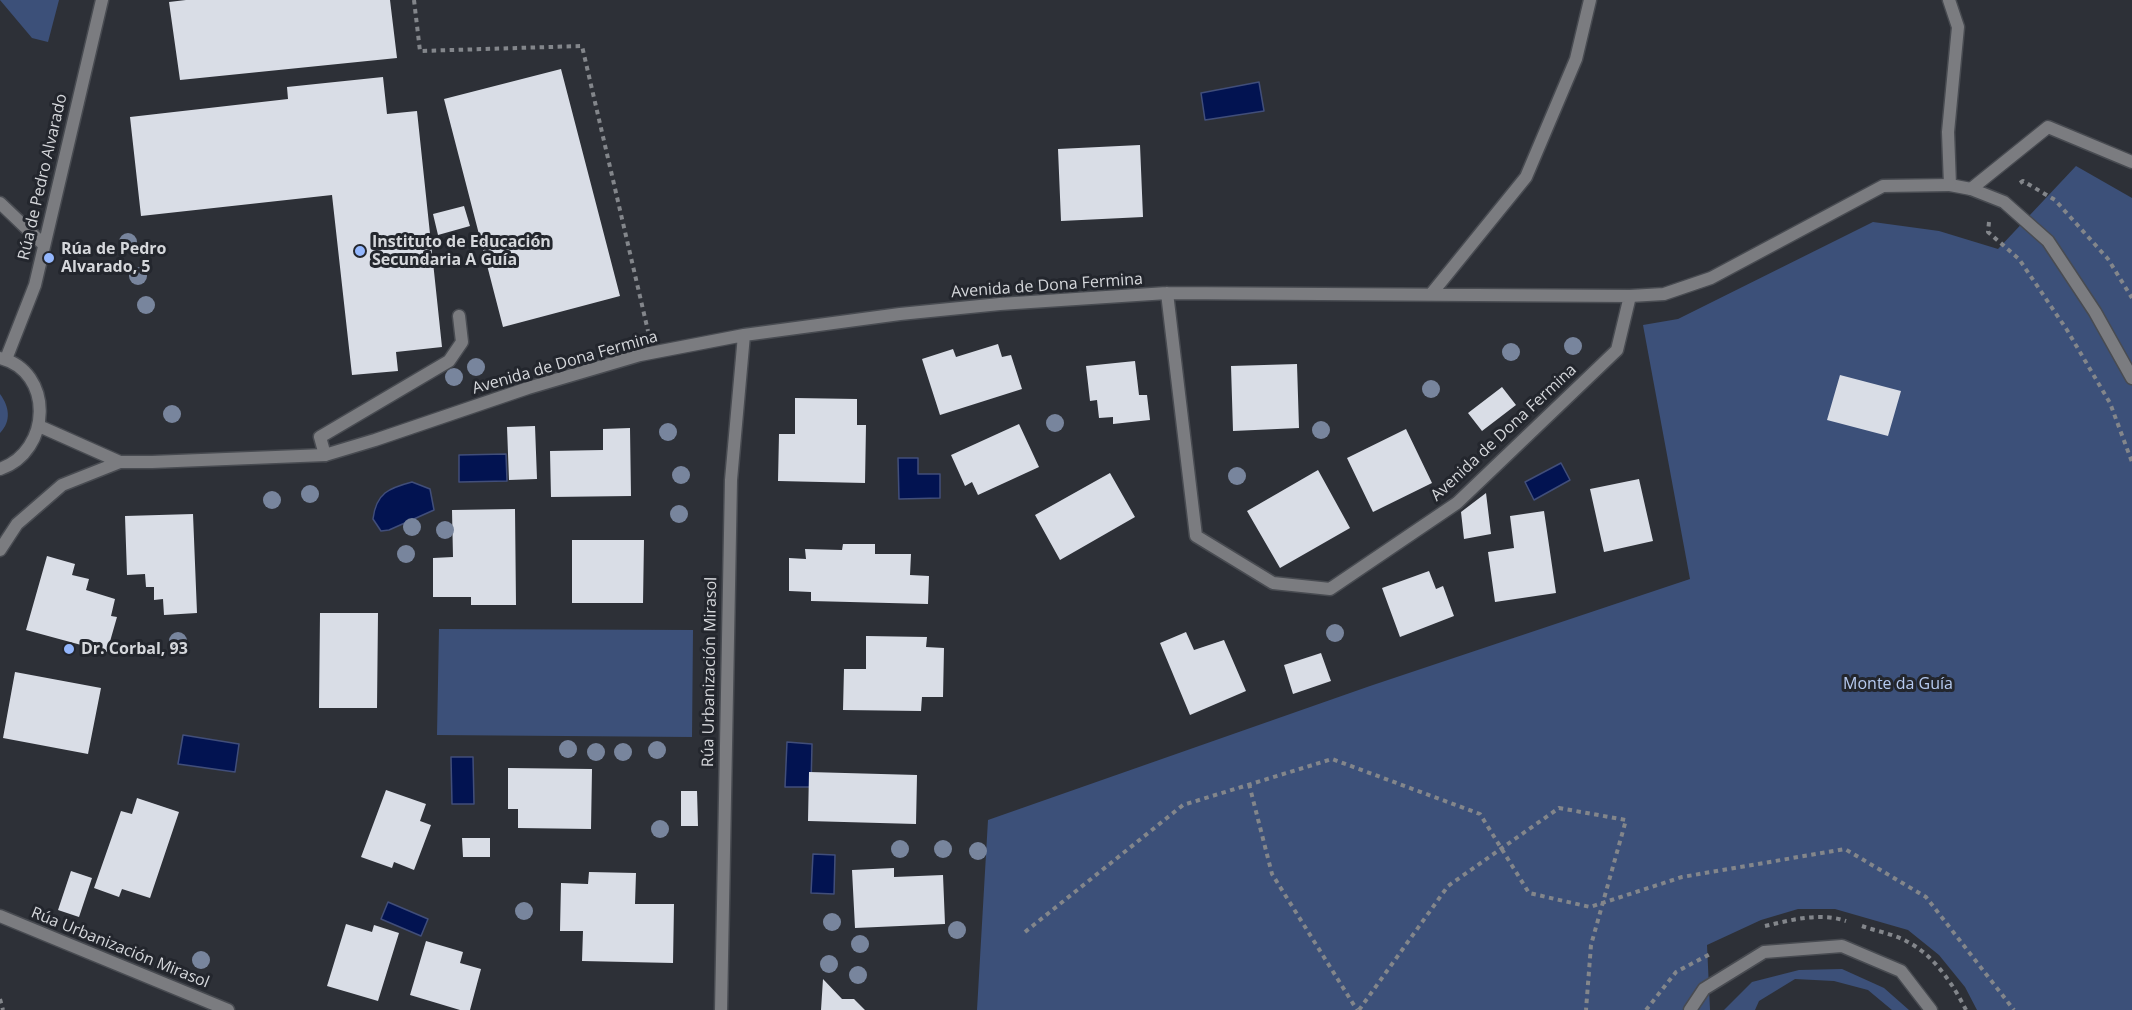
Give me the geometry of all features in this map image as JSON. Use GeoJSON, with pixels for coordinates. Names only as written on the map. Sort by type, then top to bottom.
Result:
{"type":"FeatureCollection","features":[{"type":"Feature","properties":{"kind":"street","name":"Rúa de Pedro Alvarado"},"geometry":{"type":"LineString","coordinates":[[3,358],[34,285],[102,0]]}},
{"type":"Feature","properties":{"kind":"street"},"geometry":{"type":"LineString","coordinates":[[1432,294],[1526,177],[1576,59],[1590,0]]}},
{"type":"Feature","properties":{"kind":"street"},"geometry":{"type":"LineString","coordinates":[[1948,0],[1958,27],[1948,132],[1950,185]]}},
{"type":"Feature","properties":{"kind":"street"},"geometry":{"type":"LineString","coordinates":[[1971,189],[2048,127],[2132,162]]}},
{"type":"Feature","properties":{"kind":"street","name":"Avenida de Dona Fermina"},"geometry":{"type":"LineString","coordinates":[[120,462],[325,454],[375,440],[528,388],[653,352],[744,335],[900,314],[1000,304],[1167,293],[1630,296],[1664,294],[1711,278],[1883,186],[1950,185],[1971,189],[2004,201],[2048,241],[2095,312],[2132,378]]}},
{"type":"Feature","properties":{"kind":"street"},"geometry":{"type":"LineString","coordinates":[[0,203],[44,245]]}},
{"type":"Feature","properties":{"kind":"street","name":"Avenida de Dona Fermina"},"geometry":{"type":"LineString","coordinates":[[1167,293],[1196,536],[1273,583],[1330,589],[1457,503],[1617,350],[1630,296]]}},
{"type":"Feature","properties":{"kind":"street"},"geometry":{"type":"LineString","coordinates":[[325,454],[320,437],[449,361],[462,342],[459,316]]}},
{"type":"Feature","properties":{"kind":"street","name":"Rúa Urbanización Mirasol"},"geometry":{"type":"LineString","coordinates":[[721,1010],[730,480],[744,335]]}},
{"type":"Feature","properties":{"kind":"street"},"geometry":{"type":"LineString","coordinates":[[0,469],[9,466],[22,456],[33,442],[39,426],[40,406],[35,387],[23,371],[3,358]]}},
{"type":"Feature","properties":{"kind":"street"},"geometry":{"type":"LineString","coordinates":[[39,426],[120,462]]}},
{"type":"Feature","properties":{"kind":"street"},"geometry":{"type":"LineString","coordinates":[[0,550],[17,524],[62,485],[120,462]]}},
{"type":"Feature","properties":{"kind":"street","name":"Rúa Urbanización Mirasol"},"geometry":{"type":"LineString","coordinates":[[0,916],[228,1010]]}},
{"type":"Feature","properties":{"kind":"street"},"geometry":{"type":"LineString","coordinates":[[1690,1010],[1704,989],[1764,952],[1842,946],[1901,971],[1931,1010]]}},
{"type":"Feature","properties":{"kind":"path"},"geometry":{"type":"LineString","coordinates":[[414,0],[420,51],[582,46],[653,352]]}},
{"type":"Feature","properties":{"kind":"path"},"geometry":{"type":"LineString","coordinates":[[1025,932],[1183,805],[1332,759],[1479,814],[1529,893],[1590,907],[1682,877],[1845,849],[1926,897],[2013,1010]]}},
{"type":"Feature","properties":{"kind":"path"},"geometry":{"type":"LineString","coordinates":[[1249,784],[1272,874],[1358,1010],[1448,886],[1559,808],[1626,820],[1591,945],[1586,1010]]}},
{"type":"Feature","properties":{"kind":"path"},"geometry":{"type":"LineString","coordinates":[[0,999],[3,1010]]}},
{"type":"Feature","properties":{"kind":"green space"},"geometry":{"type":"Polygon","coordinates":[[[0,0],[59,0],[48,42],[32,38],[0,0]]]}},
{"type":"Feature","properties":{"kind":"green space","name":"Monte da Guía"},"geometry":{"type":"Polygon","coordinates":[[[2076,166],[2132,198],[2132,1010],[1977,1010],[1965,987],[1939,955],[1908,930],[1835,909],[1798,909],[1761,920],[1707,945],[1710,1010],[977,1010],[988,820],[1370,686],[1690,579],[1643,325],[1678,319],[1873,222],[1939,231],[1998,249],[2076,166]]]}},
{"type":"Feature","properties":{"kind":"green space"},"geometry":{"type":"Polygon","coordinates":[[[0,394],[5,403],[8,419],[0,433],[0,394]]]}},
{"type":"Feature","properties":{"kind":"green space"},"geometry":{"type":"Polygon","coordinates":[[[439,629],[693,630],[692,737],[437,735],[439,629]]]}},
{"type":"Feature","properties":{"kind":"green space"},"geometry":{"type":"Polygon","coordinates":[[[1842,969],[1884,988],[1909,1010],[1892,1010],[1868,990],[1834,981],[1795,979],[1759,1001],[1755,1010],[1724,1010],[1752,982],[1799,970],[1842,969]]]}},
{"type":"Feature","properties":{"kind":"shaded area"},"geometry":{"type":"Polygon","coordinates":[[[1259,82],[1264,111],[1205,120],[1201,93],[1259,82]]]}},
{"type":"Feature","properties":{"kind":"shaded area"},"geometry":{"type":"Polygon","coordinates":[[[506,454],[507,481],[459,482],[459,455],[506,454]]]}},
{"type":"Feature","properties":{"kind":"shaded area"},"geometry":{"type":"Polygon","coordinates":[[[898,458],[918,458],[918,474],[940,474],[940,498],[899,499],[898,458]]]}},
{"type":"Feature","properties":{"kind":"shaded area"},"geometry":{"type":"Polygon","coordinates":[[[1561,463],[1570,480],[1534,500],[1525,482],[1561,463]]]}},
{"type":"Feature","properties":{"kind":"shaded area"},"geometry":{"type":"Polygon","coordinates":[[[412,482],[430,489],[434,510],[389,530],[381,531],[373,519],[377,503],[390,489],[412,482]]]}},
{"type":"Feature","properties":{"kind":"shaded area"},"geometry":{"type":"Polygon","coordinates":[[[183,735],[239,744],[235,772],[178,764],[183,735]]]}},
{"type":"Feature","properties":{"kind":"shaded area"},"geometry":{"type":"Polygon","coordinates":[[[787,742],[812,744],[811,787],[785,787],[787,742]]]}},
{"type":"Feature","properties":{"kind":"shaded area"},"geometry":{"type":"Polygon","coordinates":[[[451,757],[473,757],[474,804],[452,804],[451,757]]]}},
{"type":"Feature","properties":{"kind":"shaded area"},"geometry":{"type":"Polygon","coordinates":[[[813,854],[835,855],[834,894],[811,893],[813,854]]]}},
{"type":"Feature","properties":{"kind":"shaded area"},"geometry":{"type":"Polygon","coordinates":[[[388,902],[428,919],[421,936],[381,919],[388,902]]]}},
{"type":"Feature","properties":{"kind":"building"},"geometry":{"type":"Polygon","coordinates":[[[186,0],[390,0],[397,58],[180,80],[169,2],[186,0]]]}},
{"type":"Feature","properties":{"kind":"building"},"geometry":{"type":"Polygon","coordinates":[[[561,69],[620,296],[503,327],[444,99],[561,69]]]}},
{"type":"Feature","properties":{"kind":"building"},"geometry":{"type":"Polygon","coordinates":[[[383,77],[387,114],[417,111],[442,347],[396,352],[398,371],[352,375],[332,195],[141,216],[130,117],[288,99],[287,87],[383,77]]]}},
{"type":"Feature","properties":{"kind":"building"},"geometry":{"type":"Polygon","coordinates":[[[1140,145],[1143,217],[1061,221],[1058,149],[1140,145]]]}},
{"type":"Feature","properties":{"kind":"building"},"geometry":{"type":"Polygon","coordinates":[[[464,206],[470,226],[438,235],[433,214],[464,206]]]}},
{"type":"Feature","properties":{"kind":"building"},"geometry":{"type":"Polygon","coordinates":[[[998,344],[1002,357],[1011,355],[1022,389],[940,415],[922,359],[953,349],[956,357],[998,344]]]}},
{"type":"Feature","properties":{"kind":"building"},"geometry":{"type":"Polygon","coordinates":[[[1135,361],[1139,395],[1147,395],[1150,420],[1113,424],[1113,417],[1099,418],[1097,400],[1090,401],[1086,366],[1135,361]]]}},
{"type":"Feature","properties":{"kind":"building"},"geometry":{"type":"Polygon","coordinates":[[[1297,364],[1299,428],[1233,431],[1231,366],[1297,364]]]}},
{"type":"Feature","properties":{"kind":"building"},"geometry":{"type":"Polygon","coordinates":[[[1840,375],[1901,391],[1888,436],[1827,420],[1840,375]]]}},
{"type":"Feature","properties":{"kind":"building"},"geometry":{"type":"Polygon","coordinates":[[[1502,387],[1516,405],[1482,431],[1468,413],[1502,387]]]}},
{"type":"Feature","properties":{"kind":"building"},"geometry":{"type":"Polygon","coordinates":[[[795,398],[857,399],[857,425],[866,425],[865,483],[778,481],[779,434],[795,434],[795,398]]]}},
{"type":"Feature","properties":{"kind":"building"},"geometry":{"type":"Polygon","coordinates":[[[1019,424],[1039,467],[978,495],[972,482],[965,486],[951,455],[1019,424]]]}},
{"type":"Feature","properties":{"kind":"building"},"geometry":{"type":"Polygon","coordinates":[[[535,426],[537,479],[509,480],[507,427],[535,426]]]}},
{"type":"Feature","properties":{"kind":"building"},"geometry":{"type":"Polygon","coordinates":[[[630,428],[631,496],[551,497],[550,451],[603,450],[603,429],[630,428]]]}},
{"type":"Feature","properties":{"kind":"building"},"geometry":{"type":"Polygon","coordinates":[[[1406,429],[1432,483],[1373,512],[1347,458],[1406,429]]]}},
{"type":"Feature","properties":{"kind":"building"},"geometry":{"type":"Polygon","coordinates":[[[1318,470],[1350,528],[1280,568],[1247,511],[1318,470]]]}},
{"type":"Feature","properties":{"kind":"building"},"geometry":{"type":"Polygon","coordinates":[[[1110,473],[1135,517],[1060,560],[1035,515],[1110,473]]]}},
{"type":"Feature","properties":{"kind":"building"},"geometry":{"type":"Polygon","coordinates":[[[1639,479],[1653,541],[1604,552],[1590,489],[1639,479]]]}},
{"type":"Feature","properties":{"kind":"building"},"geometry":{"type":"Polygon","coordinates":[[[1486,493],[1491,534],[1464,539],[1461,512],[1486,493]]]}},
{"type":"Feature","properties":{"kind":"building"},"geometry":{"type":"Polygon","coordinates":[[[515,509],[516,605],[471,605],[471,597],[433,597],[433,558],[453,557],[452,510],[515,509]]]}},
{"type":"Feature","properties":{"kind":"building"},"geometry":{"type":"Polygon","coordinates":[[[1544,511],[1556,593],[1495,602],[1488,552],[1514,548],[1510,516],[1544,511]]]}},
{"type":"Feature","properties":{"kind":"building"},"geometry":{"type":"Polygon","coordinates":[[[193,514],[197,613],[164,615],[163,599],[154,600],[154,587],[146,587],[145,574],[127,575],[125,516],[193,514]]]}},
{"type":"Feature","properties":{"kind":"building"},"geometry":{"type":"Polygon","coordinates":[[[572,540],[644,540],[643,603],[572,603],[572,540]]]}},
{"type":"Feature","properties":{"kind":"building"},"geometry":{"type":"Polygon","coordinates":[[[843,544],[875,544],[875,554],[911,554],[910,575],[929,576],[928,604],[811,601],[811,592],[789,591],[789,558],[806,559],[805,549],[842,550],[843,544]]]}},
{"type":"Feature","properties":{"kind":"building"},"geometry":{"type":"Polygon","coordinates":[[[47,556],[75,564],[72,575],[89,579],[86,590],[115,599],[111,616],[117,617],[107,652],[26,630],[47,556]]]}},
{"type":"Feature","properties":{"kind":"building"},"geometry":{"type":"Polygon","coordinates":[[[1429,571],[1436,589],[1443,586],[1454,616],[1400,637],[1382,588],[1429,571]]]}},
{"type":"Feature","properties":{"kind":"building"},"geometry":{"type":"Polygon","coordinates":[[[320,613],[378,613],[377,708],[319,708],[320,613]]]}},
{"type":"Feature","properties":{"kind":"building"},"geometry":{"type":"Polygon","coordinates":[[[1186,632],[1194,650],[1224,640],[1246,691],[1190,715],[1160,643],[1186,632]]]}},
{"type":"Feature","properties":{"kind":"building"},"geometry":{"type":"Polygon","coordinates":[[[866,636],[927,637],[926,647],[944,648],[943,697],[922,697],[921,711],[843,710],[844,669],[866,669],[866,636]]]}},
{"type":"Feature","properties":{"kind":"building"},"geometry":{"type":"Polygon","coordinates":[[[1321,653],[1331,681],[1293,694],[1284,665],[1321,653]]]}},
{"type":"Feature","properties":{"kind":"building"},"geometry":{"type":"Polygon","coordinates":[[[15,672],[101,688],[88,754],[3,738],[15,672]]]}},
{"type":"Feature","properties":{"kind":"building"},"geometry":{"type":"Polygon","coordinates":[[[508,768],[592,769],[591,829],[518,828],[518,809],[508,809],[508,768]]]}},
{"type":"Feature","properties":{"kind":"building"},"geometry":{"type":"Polygon","coordinates":[[[809,772],[917,775],[916,824],[808,821],[809,772]]]}},
{"type":"Feature","properties":{"kind":"building"},"geometry":{"type":"Polygon","coordinates":[[[386,790],[426,804],[420,821],[431,825],[414,870],[394,862],[392,868],[361,857],[386,790]]]}},
{"type":"Feature","properties":{"kind":"building"},"geometry":{"type":"Polygon","coordinates":[[[681,791],[697,791],[698,826],[681,826],[681,791]]]}},
{"type":"Feature","properties":{"kind":"building"},"geometry":{"type":"Polygon","coordinates":[[[137,798],[179,812],[150,898],[122,889],[119,897],[94,888],[121,811],[132,814],[137,798]]]}},
{"type":"Feature","properties":{"kind":"building"},"geometry":{"type":"Polygon","coordinates":[[[462,838],[490,838],[490,857],[463,857],[462,838]]]}},
{"type":"Feature","properties":{"kind":"building"},"geometry":{"type":"Polygon","coordinates":[[[894,868],[894,877],[943,875],[945,924],[855,928],[852,870],[894,868]]]}},
{"type":"Feature","properties":{"kind":"building"},"geometry":{"type":"Polygon","coordinates":[[[71,871],[92,878],[79,917],[58,910],[71,871]]]}},
{"type":"Feature","properties":{"kind":"building"},"geometry":{"type":"Polygon","coordinates":[[[589,872],[636,873],[635,904],[674,904],[673,963],[582,961],[583,931],[560,931],[561,883],[588,884],[589,872]]]}},
{"type":"Feature","properties":{"kind":"building"},"geometry":{"type":"Polygon","coordinates":[[[346,924],[372,932],[374,925],[399,933],[378,1001],[327,986],[346,924]]]}},
{"type":"Feature","properties":{"kind":"building"},"geometry":{"type":"Polygon","coordinates":[[[426,941],[463,952],[460,963],[481,969],[470,1010],[460,1010],[410,995],[426,941]]]}},
{"type":"Feature","properties":{"kind":"building"},"geometry":{"type":"Polygon","coordinates":[[[823,979],[842,999],[854,999],[865,1010],[821,1010],[823,979]]]}},
{"type":"Feature","properties":{"kind":"place","name":"Instituto de Educación Secundaria A Guía"},"geometry":{"type":"Point","coordinates":[360,251]}},
{"type":"Feature","properties":{"kind":"place","name":"Rúa de Pedro Alvarado, 5"},"geometry":{"type":"Point","coordinates":[49,258]}},
{"type":"Feature","properties":{"kind":"place","name":"Dr. Corbal, 93"},"geometry":{"type":"Point","coordinates":[69,649]}}]}
